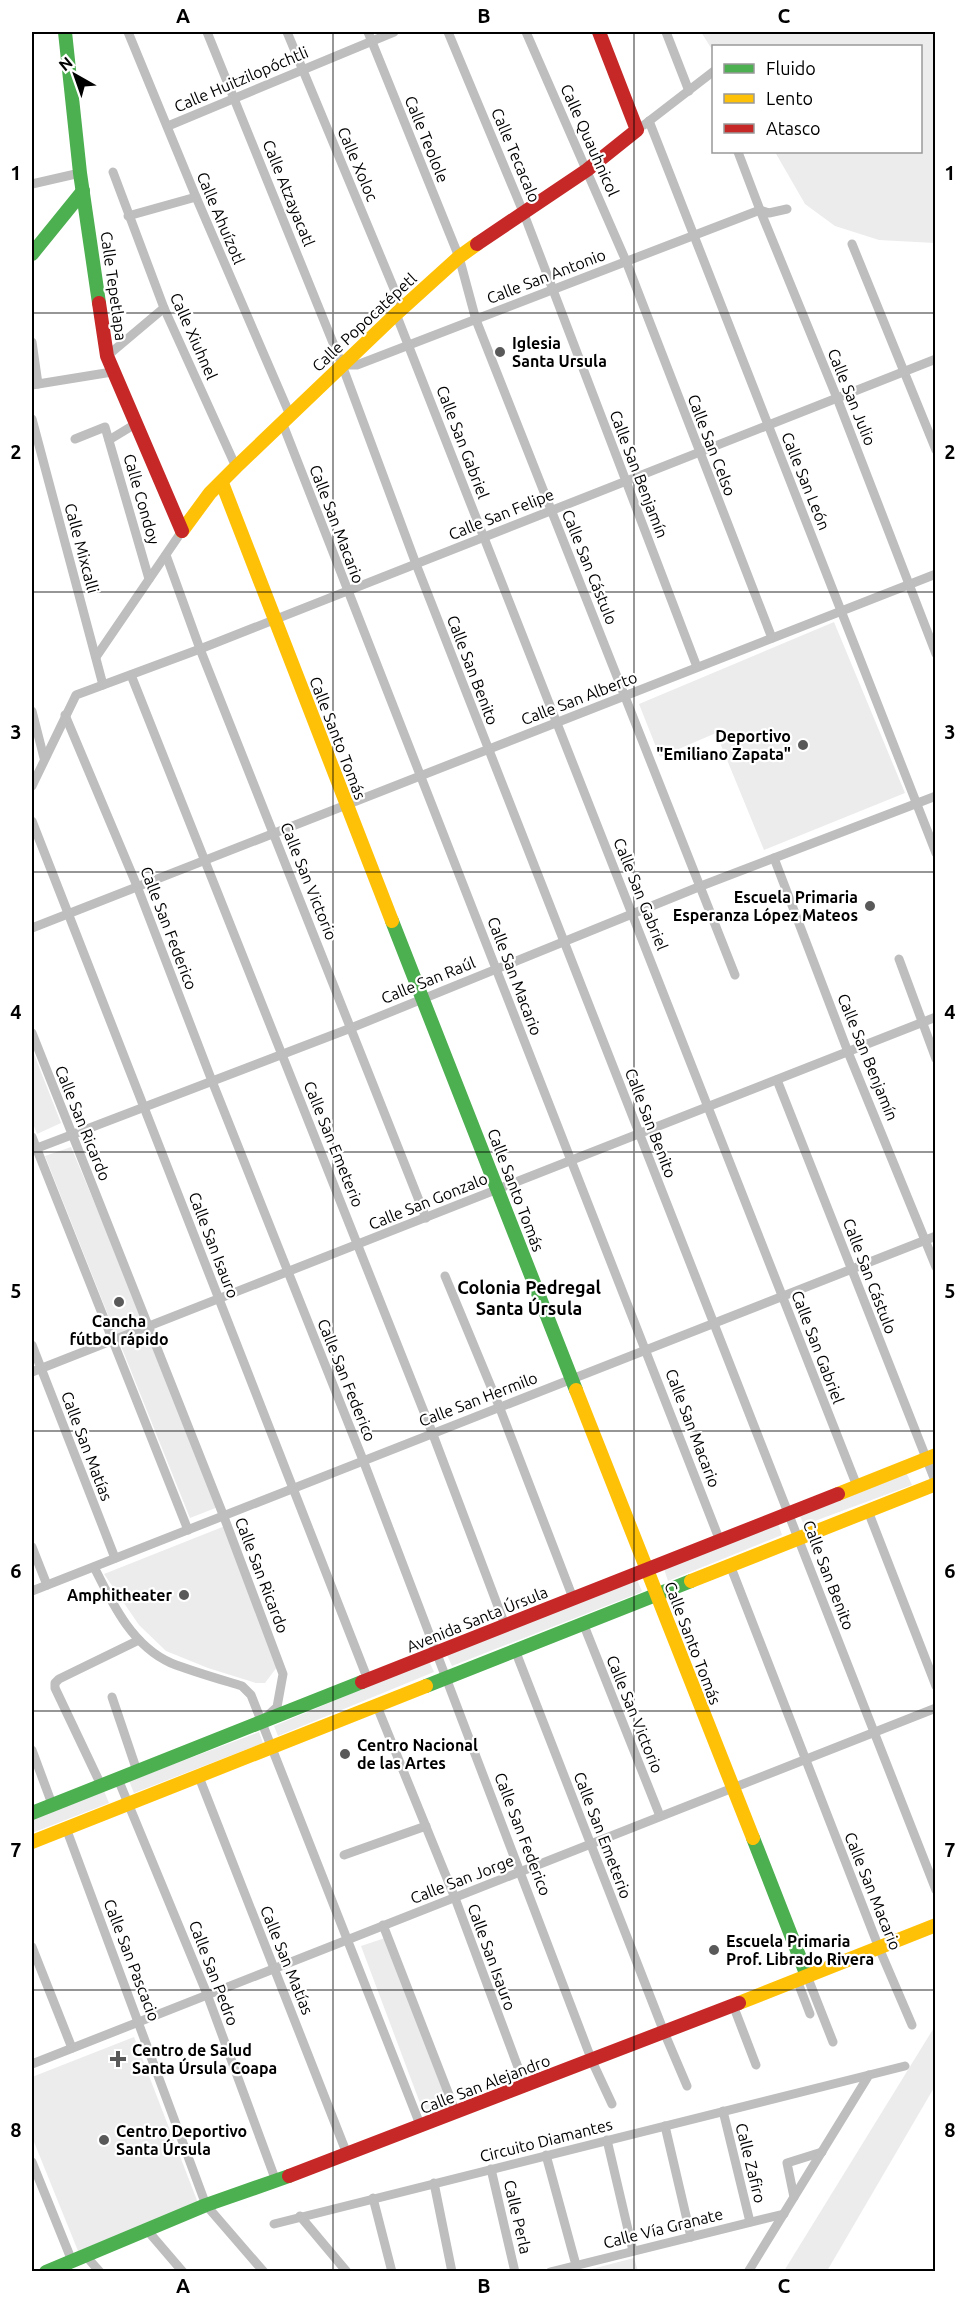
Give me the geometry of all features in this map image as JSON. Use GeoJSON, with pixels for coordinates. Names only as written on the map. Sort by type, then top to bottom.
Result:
{"type":"FeatureCollection","features":[{"type":"Feature","properties":{"kind":"street","name":"Calle Tepetlapa"},"geometry":{"type":"LineString","coordinates":[[64,32],[80,173],[107,356],[182,531]]}},
{"type":"Feature","properties":{"kind":"street","name":"Calle Ahuízotl"},"geometry":{"type":"LineString","coordinates":[[128,32],[286,419]]}},
{"type":"Feature","properties":{"kind":"street","name":"Calle Atzayacatl"},"geometry":{"type":"LineString","coordinates":[[207,32],[342,365]]}},
{"type":"Feature","properties":{"kind":"street","name":"Calle Xoloc"},"geometry":{"type":"LineString","coordinates":[[287,32],[399,311]]}},
{"type":"Feature","properties":{"kind":"street","name":"Calle Huitzilopóchtli"},"geometry":{"type":"LineString","coordinates":[[168,126],[302,69],[370,36],[394,32]]}},
{"type":"Feature","properties":{"kind":"street","name":"Calle Tecacalo"},"geometry":{"type":"LineString","coordinates":[[448,32],[524,214],[553,291]]}},
{"type":"Feature","properties":{"kind":"street","name":"Calle Quauhnicol"},"geometry":{"type":"LineString","coordinates":[[526,32],[626,261]]}},
{"type":"Feature","properties":{"kind":"street"},"geometry":{"type":"LineString","coordinates":[[599,32],[637,130]]}},
{"type":"Feature","properties":{"kind":"street"},"geometry":{"type":"LineString","coordinates":[[666,32],[688,91]]}},
{"type":"Feature","properties":{"kind":"street","name":"Calle Teolole"},"geometry":{"type":"LineString","coordinates":[[370,36],[459,257]]}},
{"type":"Feature","properties":{"kind":"street","name":"Calle Popocatépetl"},"geometry":{"type":"LineString","coordinates":[[96,657],[210,493],[399,311],[459,257],[587,170],[688,91],[712,77]]}},
{"type":"Feature","properties":{"kind":"street","name":"Calle San León"},"geometry":{"type":"LineString","coordinates":[[649,121],[936,853]]}},
{"type":"Feature","properties":{"kind":"street","name":"Calle San Julio"},"geometry":{"type":"LineString","coordinates":[[738,153],[837,398],[936,654]]}},
{"type":"Feature","properties":{"kind":"street","name":"Calle Xiuhnel"},"geometry":{"type":"LineString","coordinates":[[113,172],[164,308],[236,467]]}},
{"type":"Feature","properties":{"kind":"street"},"geometry":{"type":"LineString","coordinates":[[32,184],[80,173]]}},
{"type":"Feature","properties":{"kind":"street"},"geometry":{"type":"LineString","coordinates":[[32,254],[83,191]]}},
{"type":"Feature","properties":{"kind":"street"},"geometry":{"type":"LineString","coordinates":[[128,216],[195,197]]}},
{"type":"Feature","properties":{"kind":"street","name":"Calle San Antonio"},"geometry":{"type":"LineString","coordinates":[[342,365],[357,365],[760,210],[769,213],[787,209]]}},
{"type":"Feature","properties":{"kind":"street"},"geometry":{"type":"LineString","coordinates":[[852,244],[936,450]]}},
{"type":"Feature","properties":{"kind":"street","name":"Calle San Cástulo"},"geometry":{"type":"LineString","coordinates":[[459,257],[476,320],[702,886],[735,975]]}},
{"type":"Feature","properties":{"kind":"street","name":"Calle San Celso"},"geometry":{"type":"LineString","coordinates":[[626,261],[698,452],[772,638]]}},
{"type":"Feature","properties":{"kind":"street","name":"Calle San Benjamín"},"geometry":{"type":"LineString","coordinates":[[553,291],[697,668]]}},
{"type":"Feature","properties":{"kind":"street"},"geometry":{"type":"LineString","coordinates":[[107,356],[164,308]]}},
{"type":"Feature","properties":{"kind":"street","name":"Calle San Gabriel"},"geometry":{"type":"LineString","coordinates":[[399,311],[408,344],[483,537],[857,1486]]}},
{"type":"Feature","properties":{"kind":"street"},"geometry":{"type":"LineString","coordinates":[[32,342],[35,385],[112,372]]}},
{"type":"Feature","properties":{"kind":"street","name":"Calle San Felipe"},"geometry":{"type":"LineString","coordinates":[[65,715],[76,695],[200,649],[936,359]]}},
{"type":"Feature","properties":{"kind":"street","name":"Calle San Benito"},"geometry":{"type":"LineString","coordinates":[[342,365],[488,749],[936,1890]]}},
{"type":"Feature","properties":{"kind":"street","name":"Calle Mixcalli"},"geometry":{"type":"LineString","coordinates":[[32,419],[103,685]]}},
{"type":"Feature","properties":{"kind":"street","name":"Calle San Macario"},"geometry":{"type":"LineString","coordinates":[[286,419],[346,591],[720,1540]]}},
{"type":"Feature","properties":{"kind":"street"},"geometry":{"type":"LineString","coordinates":[[109,440],[137,423]]}},
{"type":"Feature","properties":{"kind":"street","name":"Calle Condoy"},"geometry":{"type":"LineString","coordinates":[[75,440],[105,428],[149,579]]}},
{"type":"Feature","properties":{"kind":"street"},"geometry":{"type":"LineString","coordinates":[[32,463],[43,460]]}},
{"type":"Feature","properties":{"kind":"street","name":"Calle Santo Tomás"},"geometry":{"type":"LineString","coordinates":[[222,483],[732,1788],[802,1978]]}},
{"type":"Feature","properties":{"kind":"street","name":"Calle San Victorio"},"geometry":{"type":"LineString","coordinates":[[166,555],[200,649],[426,1218]]}},
{"type":"Feature","properties":{"kind":"street","name":"Calle San Alberto"},"geometry":{"type":"LineString","coordinates":[[32,928],[936,574]]}},
{"type":"Feature","properties":{"kind":"street","name":"Calle San Emeterio"},"geometry":{"type":"LineString","coordinates":[[131,675],[432,1432],[505,1625]]}},
{"type":"Feature","properties":{"kind":"street"},"geometry":{"type":"LineString","coordinates":[[32,711],[44,758]]}},
{"type":"Feature","properties":{"kind":"street"},"geometry":{"type":"LineString","coordinates":[[32,786],[65,715]]}},
{"type":"Feature","properties":{"kind":"street","name":"Calle San Federico"},"geometry":{"type":"LineString","coordinates":[[65,715],[137,886],[363,1460],[522,1872],[592,2061],[612,2104]]}},
{"type":"Feature","properties":{"kind":"street","name":"Calle San Raúl"},"geometry":{"type":"LineString","coordinates":[[34,1149],[351,1028],[702,886],[936,796]]}},
{"type":"Feature","properties":{"kind":"street","name":"Calle San Isauro"},"geometry":{"type":"LineString","coordinates":[[32,821],[66,914],[368,1680]]}},
{"type":"Feature","properties":{"kind":"street","name":"Calle San Benjamín"},"geometry":{"type":"LineString","coordinates":[[774,858],[848,1052],[936,1268]]}},
{"type":"Feature","properties":{"kind":"street"},"geometry":{"type":"LineString","coordinates":[[899,959],[936,1059]]}},
{"type":"Feature","properties":{"kind":"street","name":"Calle San Gonzalo"},"geometry":{"type":"LineString","coordinates":[[36,1370],[936,1017]]}},
{"type":"Feature","properties":{"kind":"street","name":"Calle San Ricardo"},"geometry":{"type":"LineString","coordinates":[[32,1033],[224,1517],[283,1674],[277,1707],[262,1722]]}},
{"type":"Feature","properties":{"kind":"street","name":"Calle San Cástulo"},"geometry":{"type":"LineString","coordinates":[[777,1080],[851,1268],[931,1457],[936,1484]]}},
{"type":"Feature","properties":{"kind":"street"},"geometry":{"type":"LineString","coordinates":[[32,1137],[34,1149],[188,1530]]}},
{"type":"Feature","properties":{"kind":"street","name":"Calle San Hermilo"},"geometry":{"type":"LineString","coordinates":[[32,1591],[936,1236]]}},
{"type":"Feature","properties":{"kind":"street"},"geometry":{"type":"LineString","coordinates":[[445,1276],[499,1406],[573,1598]]}},
{"type":"Feature","properties":{"kind":"street","name":"Calle San Matías"},"geometry":{"type":"LineString","coordinates":[[32,1345],[36,1370],[115,1558]]}},
{"type":"Feature","properties":{"kind":"street","name":"Avenida Santa Úrsula"},"geometry":{"type":"LineString","coordinates":[[32,1813],[931,1457]]}},
{"type":"Feature","properties":{"kind":"street"},"geometry":{"type":"LineString","coordinates":[[32,1842],[199,1777],[446,1676],[936,1484]]}},
{"type":"Feature","properties":{"kind":"street"},"geometry":{"type":"LineString","coordinates":[[868,1511],[936,1686]]}},
{"type":"Feature","properties":{"kind":"street"},"geometry":{"type":"LineString","coordinates":[[32,1547],[46,1585]]}},
{"type":"Feature","properties":{"kind":"street","name":"Calle San Macario"},"geometry":{"type":"LineString","coordinates":[[730,1565],[804,1759],[912,2025]]}},
{"type":"Feature","properties":{"kind":"street"},"geometry":{"type":"LineString","coordinates":[[94,1567],[111,1599],[139,1640],[153,1652],[170,1662],[247,1690],[252,1695],[421,2127]]}},
{"type":"Feature","properties":{"kind":"street","name":"Calle San Victorio"},"geometry":{"type":"LineString","coordinates":[[583,1623],[660,1816]]}},
{"type":"Feature","properties":{"kind":"street"},"geometry":{"type":"LineString","coordinates":[[101,1785],[55,1688],[55,1683],[139,1640]]}},
{"type":"Feature","properties":{"kind":"street","name":"Calle San Emeterio"},"geometry":{"type":"LineString","coordinates":[[515,1650],[687,2086]]}},
{"type":"Feature","properties":{"kind":"street"},"geometry":{"type":"LineString","coordinates":[[112,1697],[137,1771]]}},
{"type":"Feature","properties":{"kind":"street","name":"Calle San Isauro"},"geometry":{"type":"LineString","coordinates":[[376,1704],[426,1826],[525,2086]]}},
{"type":"Feature","properties":{"kind":"street","name":"Calle San Jorge"},"geometry":{"type":"LineString","coordinates":[[32,2064],[936,1708]]}},
{"type":"Feature","properties":{"kind":"street"},"geometry":{"type":"LineString","coordinates":[[32,1750],[52,1804]]}},
{"type":"Feature","properties":{"kind":"street","name":"Calle San Matías"},"geometry":{"type":"LineString","coordinates":[[199,1777],[347,2154]]}},
{"type":"Feature","properties":{"kind":"street","name":"Calle San Pedro"},"geometry":{"type":"LineString","coordinates":[[118,1779],[207,1994],[276,2181]]}},
{"type":"Feature","properties":{"kind":"street"},"geometry":{"type":"LineString","coordinates":[[344,1856],[426,1826]]}},
{"type":"Feature","properties":{"kind":"street","name":"Calle San Pascacio"},"geometry":{"type":"LineString","coordinates":[[66,1828],[206,2205]]}},
{"type":"Feature","properties":{"kind":"street"},"geometry":{"type":"LineString","coordinates":[[383,1925],[456,2113]]}},
{"type":"Feature","properties":{"kind":"street","name":"Calle San Alejandro"},"geometry":{"type":"LineString","coordinates":[[46,2271],[206,2205],[421,2127],[936,1925]]}},
{"type":"Feature","properties":{"kind":"street"},"geometry":{"type":"LineString","coordinates":[[32,1947],[72,2048]]}},
{"type":"Feature","properties":{"kind":"street"},"geometry":{"type":"LineString","coordinates":[[802,1978],[810,2014]]}},
{"type":"Feature","properties":{"kind":"street"},"geometry":{"type":"LineString","coordinates":[[802,1978],[833,2042]]}},
{"type":"Feature","properties":{"kind":"street"},"geometry":{"type":"LineString","coordinates":[[733,2005],[756,2065]]}},
{"type":"Feature","properties":{"kind":"street","name":"Circuito Diamantes"},"geometry":{"type":"LineString","coordinates":[[274,2224],[905,2066]]}},
{"type":"Feature","properties":{"kind":"street"},"geometry":{"type":"LineString","coordinates":[[748,2271],[869,2075]]}},
{"type":"Feature","properties":{"kind":"street","name":"Calle Zafiro"},"geometry":{"type":"LineString","coordinates":[[723,2112],[750,2222]]}},
{"type":"Feature","properties":{"kind":"street"},"geometry":{"type":"LineString","coordinates":[[665,2126],[691,2237]]}},
{"type":"Feature","properties":{"kind":"street"},"geometry":{"type":"LineString","coordinates":[[607,2140],[633,2251]]}},
{"type":"Feature","properties":{"kind":"street"},"geometry":{"type":"LineString","coordinates":[[794,2197],[787,2163],[822,2152]]}},
{"type":"Feature","properties":{"kind":"street"},"geometry":{"type":"LineString","coordinates":[[546,2155],[576,2265]]}},
{"type":"Feature","properties":{"kind":"street"},"geometry":{"type":"LineString","coordinates":[[32,2162],[72,2261]]}},
{"type":"Feature","properties":{"kind":"street","name":"Calle Perla"},"geometry":{"type":"LineString","coordinates":[[491,2169],[515,2271]]}},
{"type":"Feature","properties":{"kind":"street"},"geometry":{"type":"LineString","coordinates":[[434,2183],[452,2271]]}},
{"type":"Feature","properties":{"kind":"street"},"geometry":{"type":"LineString","coordinates":[[373,2198],[392,2271]]}},
{"type":"Feature","properties":{"kind":"street"},"geometry":{"type":"LineString","coordinates":[[206,2205],[264,2271]]}},
{"type":"Feature","properties":{"kind":"street","name":"Calle Vía Granate"},"geometry":{"type":"LineString","coordinates":[[550,2271],[784,2214]]}},
{"type":"Feature","properties":{"kind":"street"},"geometry":{"type":"LineString","coordinates":[[300,2216],[347,2271]]}},
{"type":"Feature","properties":{"kind":"street"},"geometry":{"type":"LineString","coordinates":[[147,2230],[183,2271]]}},
{"type":"Feature","properties":{"kind":"street"},"geometry":{"type":"LineString","coordinates":[[85,2255],[100,2271]]}},
{"type":"Feature","properties":{"kind":"shaded area"},"geometry":{"type":"Polygon","coordinates":[[[701,32],[935,32],[935,243],[879,240],[835,226],[805,204],[776,153],[922,153],[922,45],[712,45],[712,49],[701,32]]]}},
{"type":"Feature","properties":{"kind":"shaded area","name":"Deportivo \"Emiliano Zapata\""},"geometry":{"type":"Polygon","coordinates":[[[834,622],[905,793],[764,850],[716,733],[660,757],[639,704],[834,622]]]}},
{"type":"Feature","properties":{"kind":"shaded area"},"geometry":{"type":"Polygon","coordinates":[[[32,1049],[61,1123],[37,1134],[32,1121],[32,1049]]]}},
{"type":"Feature","properties":{"kind":"shaded area"},"geometry":{"type":"Polygon","coordinates":[[[71,1147],[145,1323],[116,1335],[45,1156],[71,1147]]]}},
{"type":"Feature","properties":{"kind":"shaded area"},"geometry":{"type":"Polygon","coordinates":[[[148,1337],[218,1507],[190,1518],[121,1346],[148,1337]]]}},
{"type":"Feature","properties":{"kind":"shaded area"},"geometry":{"type":"Polygon","coordinates":[[[906,1472],[912,1485],[804,1525],[799,1514],[906,1472]]]}},
{"type":"Feature","properties":{"kind":"shaded area"},"geometry":{"type":"Polygon","coordinates":[[[778,1523],[782,1535],[668,1581],[664,1569],[778,1523]]]}},
{"type":"Feature","properties":{"kind":"shaded area"},"geometry":{"type":"Polygon","coordinates":[[[225,1526],[277,1667],[265,1683],[256,1683],[208,1668],[166,1651],[139,1625],[104,1574],[225,1526]]]}},
{"type":"Feature","properties":{"kind":"shaded area"},"geometry":{"type":"Polygon","coordinates":[[[637,1580],[642,1591],[639,1593],[452,1666],[447,1655],[637,1580]]]}},
{"type":"Feature","properties":{"kind":"shaded area"},"geometry":{"type":"Polygon","coordinates":[[[429,1661],[434,1672],[278,1736],[274,1726],[429,1661]]]}},
{"type":"Feature","properties":{"kind":"shaded area"},"geometry":{"type":"Polygon","coordinates":[[[259,1732],[263,1743],[134,1793],[129,1781],[259,1732]]]}},
{"type":"Feature","properties":{"kind":"shaded area"},"geometry":{"type":"Polygon","coordinates":[[[104,1791],[109,1803],[32,1833],[32,1820],[104,1791]]]}},
{"type":"Feature","properties":{"kind":"shaded area"},"geometry":{"type":"Polygon","coordinates":[[[385,1938],[450,2110],[426,2119],[361,1946],[385,1938]]]}},
{"type":"Feature","properties":{"kind":"shaded area"},"geometry":{"type":"Polygon","coordinates":[[[935,2026],[935,2086],[827,2271],[784,2271],[935,2026]]]}},
{"type":"Feature","properties":{"kind":"shaded area","name":"Centro Deportivo Santa Úrsula"},"geometry":{"type":"Polygon","coordinates":[[[134,2037],[198,2203],[78,2251],[32,2137],[32,2077],[134,2037]]]}},
{"type":"Feature","properties":{"kind":"shaded area"},"geometry":{"type":"Polygon","coordinates":[[[634,2258],[638,2271],[584,2271],[634,2258]]]}},
{"type":"Feature","properties":{"kind":"traffic: fast"},"geometry":{"type":"LineString","coordinates":[[65,32],[80,173],[99,303]]}},
{"type":"Feature","properties":{"kind":"traffic: fast"},"geometry":{"type":"LineString","coordinates":[[32,254],[83,191]]}},
{"type":"Feature","properties":{"kind":"traffic: fast"},"geometry":{"type":"LineString","coordinates":[[392,921],[576,1390]]}},
{"type":"Feature","properties":{"kind":"traffic: fast"},"geometry":{"type":"LineString","coordinates":[[426,1686],[691,1581]]}},
{"type":"Feature","properties":{"kind":"traffic: fast"},"geometry":{"type":"LineString","coordinates":[[32,1813],[362,1682]]}},
{"type":"Feature","properties":{"kind":"traffic: fast"},"geometry":{"type":"LineString","coordinates":[[753,1838],[807,1976]]}},
{"type":"Feature","properties":{"kind":"traffic: fast"},"geometry":{"type":"LineString","coordinates":[[46,2272],[206,2205],[289,2176]]}},
{"type":"Feature","properties":{"kind":"traffic: slow"},"geometry":{"type":"LineString","coordinates":[[182,531],[210,493],[236,467],[396,314],[459,257],[477,244]]}},
{"type":"Feature","properties":{"kind":"traffic: slow"},"geometry":{"type":"LineString","coordinates":[[222,483],[392,921]]}},
{"type":"Feature","properties":{"kind":"traffic: slow"},"geometry":{"type":"LineString","coordinates":[[576,1390],[753,1838]]}},
{"type":"Feature","properties":{"kind":"traffic: slow"},"geometry":{"type":"LineString","coordinates":[[838,1494],[936,1455]]}},
{"type":"Feature","properties":{"kind":"traffic: slow"},"geometry":{"type":"LineString","coordinates":[[691,1581],[936,1484]]}},
{"type":"Feature","properties":{"kind":"traffic: slow"},"geometry":{"type":"LineString","coordinates":[[32,1842],[426,1686]]}},
{"type":"Feature","properties":{"kind":"traffic: slow"},"geometry":{"type":"LineString","coordinates":[[739,2003],[936,1925]]}},
{"type":"Feature","properties":{"kind":"traffic: jam"},"geometry":{"type":"LineString","coordinates":[[477,244],[587,170],[637,130],[599,32]]}},
{"type":"Feature","properties":{"kind":"traffic: jam"},"geometry":{"type":"LineString","coordinates":[[99,303],[107,356],[182,531]]}},
{"type":"Feature","properties":{"kind":"traffic: jam"},"geometry":{"type":"LineString","coordinates":[[362,1682],[838,1494]]}},
{"type":"Feature","properties":{"kind":"traffic: jam"},"geometry":{"type":"LineString","coordinates":[[289,2176],[739,2003]]}},
{"type":"Feature","properties":{"kind":"place","name":"Iglesia Santa Ursula"},"geometry":{"type":"Point","coordinates":[500,352]}},
{"type":"Feature","properties":{"kind":"place","name":"Deportivo \"Emiliano Zapata\""},"geometry":{"type":"Point","coordinates":[803,745]}},
{"type":"Feature","properties":{"kind":"place","name":"Escuela Primaria Esperanza López Mateos"},"geometry":{"type":"Point","coordinates":[870,906]}},
{"type":"Feature","properties":{"kind":"place","name":"Cancha fútbol rápido"},"geometry":{"type":"Point","coordinates":[119,1302]}},
{"type":"Feature","properties":{"kind":"place","name":"Amphitheater"},"geometry":{"type":"Point","coordinates":[184,1595]}},
{"type":"Feature","properties":{"kind":"place","name":"Centro Nacional de las Artes"},"geometry":{"type":"Point","coordinates":[345,1754]}},
{"type":"Feature","properties":{"kind":"place","name":"Escuela Primaria Prof. Librado Rivera"},"geometry":{"type":"Point","coordinates":[714,1950]}},
{"type":"Feature","properties":{"kind":"place","name":"Centro de Salud Santa Úrsula Coapa"},"geometry":{"type":"Point","coordinates":[118,2059]}},
{"type":"Feature","properties":{"kind":"place","name":"Centro Deportivo Santa Úrsula"},"geometry":{"type":"Point","coordinates":[104,2140]}},
{"type":"Feature","properties":{"kind":"district","name":"Colonia Pedregal Santa Úrsula"},"geometry":{"type":"Point","coordinates":[529,1298]}}]}
